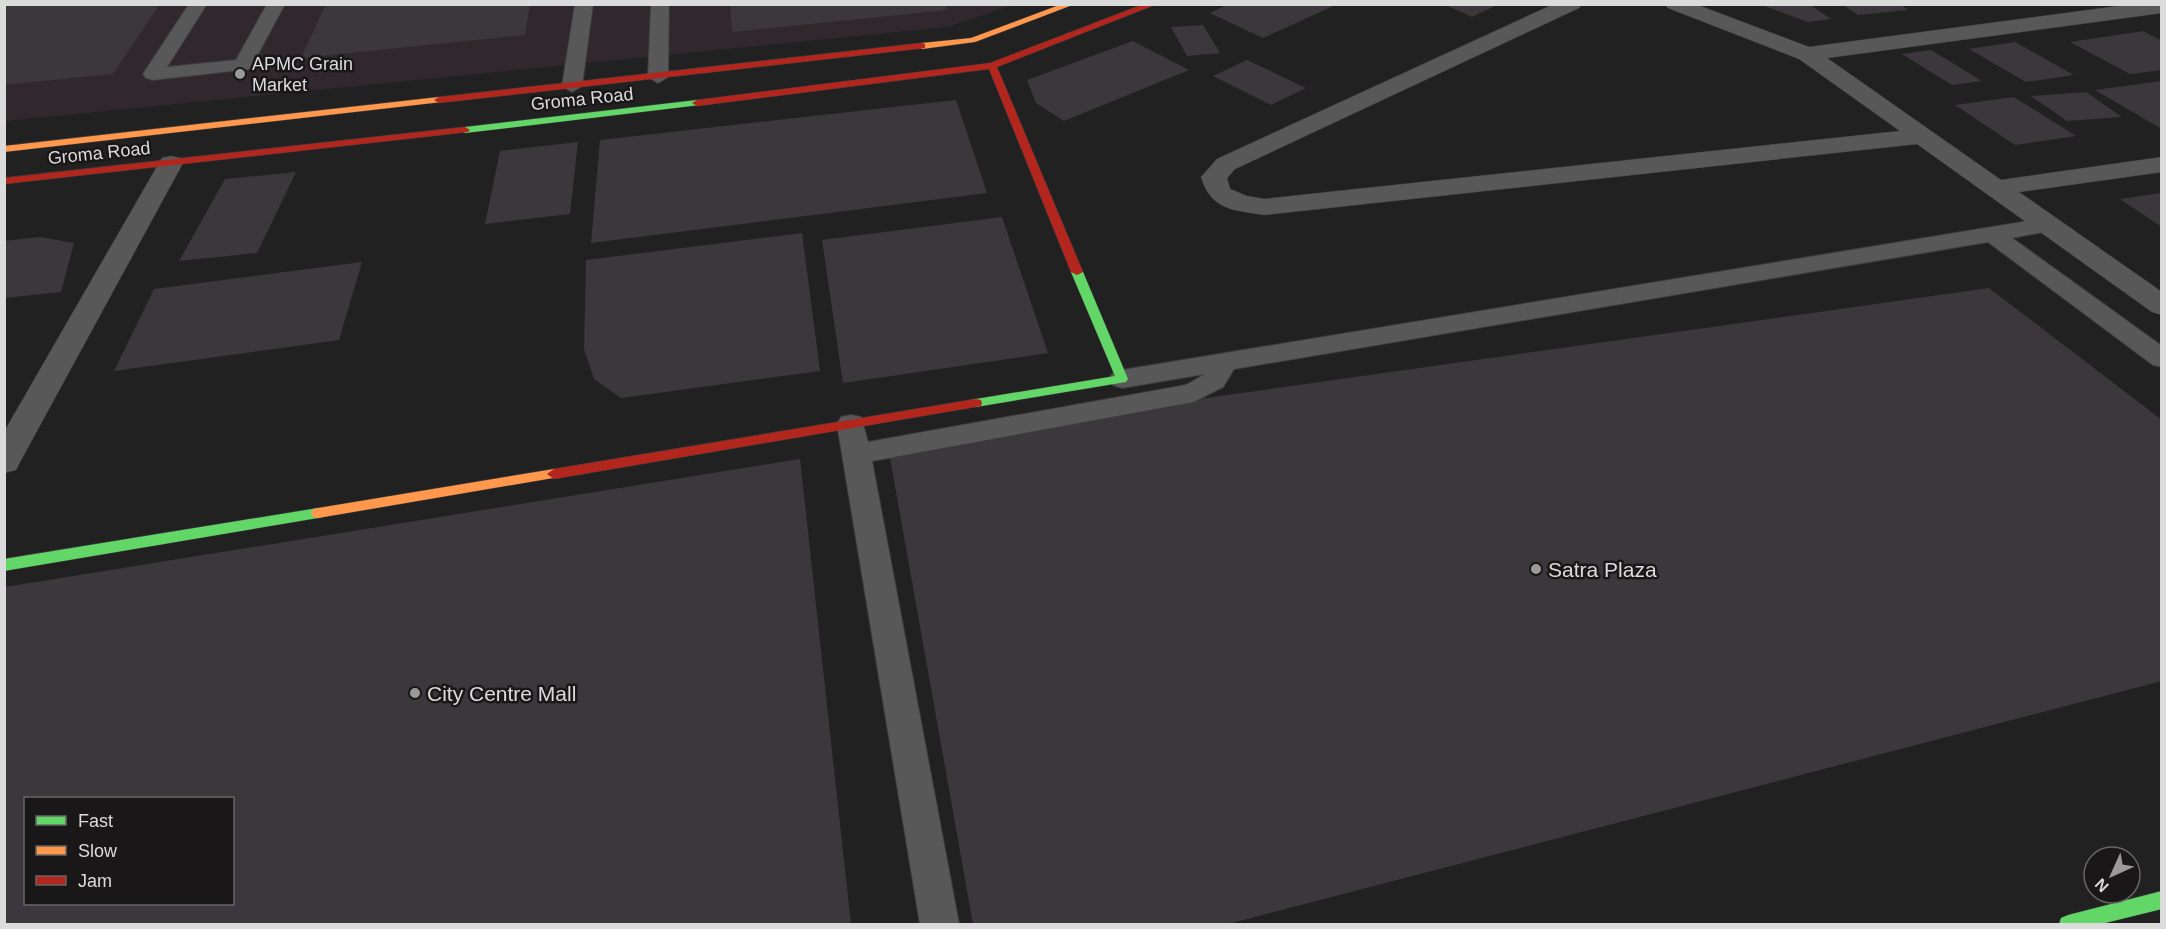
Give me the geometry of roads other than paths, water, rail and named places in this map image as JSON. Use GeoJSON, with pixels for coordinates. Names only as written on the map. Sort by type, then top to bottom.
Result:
{"type":"FeatureCollection","features":[{"type":"Feature","properties":{"kind":"main road","name":"Groma Road"},"geometry":{"type":"LineString","coordinates":[[4,149],[572,86],[624,97],[657,77],[972,40],[1071,4]]}},
{"type":"Feature","properties":{"kind":"main road","name":"Groma Road"},"geometry":{"type":"LineString","coordinates":[[4,181],[171,163],[624,97],[992,66],[1153,4]]}},
{"type":"Feature","properties":{"kind":"main road"},"geometry":{"type":"LineString","coordinates":[[4,565],[855,439],[1122,379],[992,66]]}},
{"type":"Feature","properties":{"kind":"main road"},"geometry":{"type":"LineString","coordinates":[[2068,924],[2162,900]]}},
{"type":"Feature","properties":{"kind":"street"},"geometry":{"type":"LineString","coordinates":[[1572,4],[1226,165],[1214,177],[1219,193],[1240,203],[1264,207],[1922,136]]}},
{"type":"Feature","properties":{"kind":"street"},"geometry":{"type":"LineString","coordinates":[[1675,4],[1807,54],[2162,306]]}},
{"type":"Feature","properties":{"kind":"street"},"geometry":{"type":"LineString","coordinates":[[1807,54],[2162,7]]}},
{"type":"Feature","properties":{"kind":"street"},"geometry":{"type":"LineString","coordinates":[[4,462],[171,163]]}},
{"type":"Feature","properties":{"kind":"street"},"geometry":{"type":"LineString","coordinates":[[1995,188],[2162,164]]}},
{"type":"Feature","properties":{"kind":"lane"},"geometry":{"type":"LineString","coordinates":[[198,4],[153,74],[243,65],[276,4]]}},
{"type":"Feature","properties":{"kind":"lane"},"geometry":{"type":"LineString","coordinates":[[572,86],[584,4]]}},
{"type":"Feature","properties":{"kind":"lane"},"geometry":{"type":"LineString","coordinates":[[657,77],[660,4]]}},
{"type":"Feature","properties":{"kind":"lane"},"geometry":{"type":"LineString","coordinates":[[1122,379],[2046,225]]}},
{"type":"Feature","properties":{"kind":"lane"},"geometry":{"type":"LineString","coordinates":[[1991,233],[2162,359]]}},
{"type":"Feature","properties":{"kind":"lane"},"geometry":{"type":"LineString","coordinates":[[939,924],[855,439],[1193,393],[1214,381],[1225,361]]}},
{"type":"Feature","properties":{"kind":"place","name":"APMC Grain Market"},"geometry":{"type":"Point","coordinates":[240,74]}},
{"type":"Feature","properties":{"kind":"place","name":"Satra Plaza"},"geometry":{"type":"Point","coordinates":[1536,569]}},
{"type":"Feature","properties":{"kind":"place","name":"City Centre Mall"},"geometry":{"type":"Point","coordinates":[415,693]}}]}
